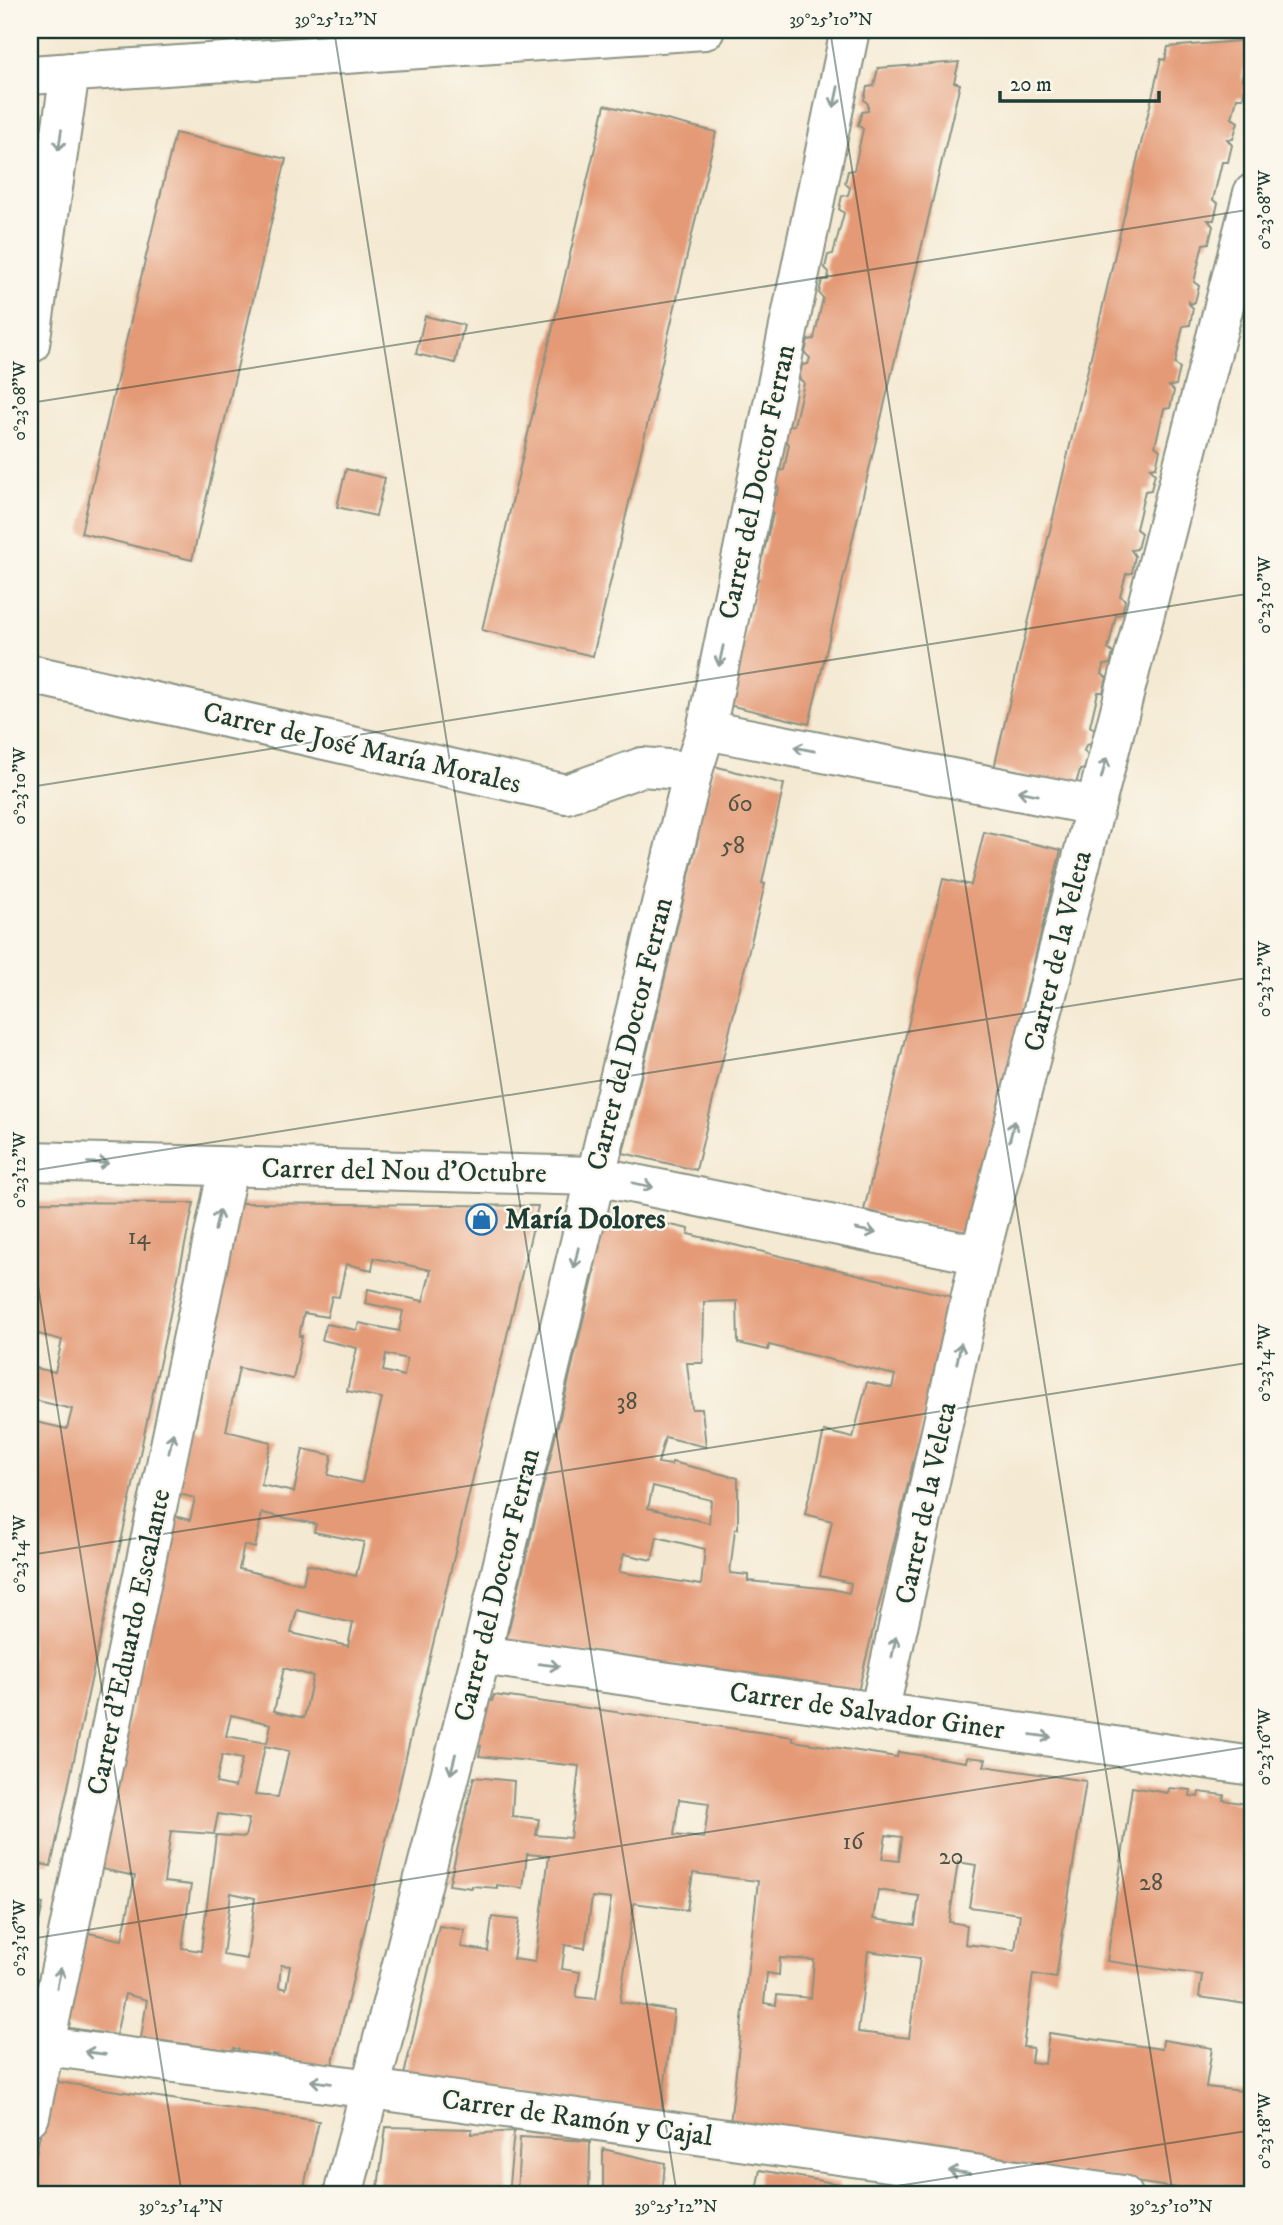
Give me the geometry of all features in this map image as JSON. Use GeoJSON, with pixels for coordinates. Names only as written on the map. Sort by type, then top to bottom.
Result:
{"type":"FeatureCollection","features":[{"type":"Feature","properties":{"kind":"street"},"geometry":{"type":"LineString","coordinates":[[30,75],[705,30]]}},
{"type":"Feature","properties":{"kind":"street","name":"Carrer del Doctor Ferran"},"geometry":{"type":"LineString","coordinates":[[343,2195],[481,1655],[693,771],[706,730],[849,30]]}},
{"type":"Feature","properties":{"kind":"street"},"geometry":{"type":"LineString","coordinates":[[30,344],[70,72]]}},
{"type":"Feature","properties":{"kind":"street","name":"Carrer de la Veleta"},"geometry":{"type":"LineString","coordinates":[[879,1713],[980,1255],[1253,193]]}},
{"type":"Feature","properties":{"kind":"street","name":"Carrer de José María Morales"},"geometry":{"type":"LineString","coordinates":[[30,674],[566,794],[642,767],[693,771]]}},
{"type":"Feature","properties":{"kind":"street"},"geometry":{"type":"LineString","coordinates":[[706,730],[1095,806]]}},
{"type":"Feature","properties":{"kind":"street","name":"Carrer del Nou d'Octubre"},"geometry":{"type":"LineString","coordinates":[[30,1161],[596,1176],[980,1255]]}},
{"type":"Feature","properties":{"kind":"street","name":"Carrer d'Eduardo Escalante"},"geometry":{"type":"LineString","coordinates":[[30,2116],[37,2045],[228,1168]]}},
{"type":"Feature","properties":{"kind":"street","name":"Carrer de Salvador Giner"},"geometry":{"type":"LineString","coordinates":[[481,1655],[1253,1766]]}},
{"type":"Feature","properties":{"kind":"street","name":"Carrer de Ramón y Cajal"},"geometry":{"type":"LineString","coordinates":[[37,2045],[371,2089],[1123,2195]]}},
{"type":"Feature","properties":{"kind":"building"},"geometry":{"type":"Polygon","coordinates":[[[1251,40],[1242,78],[1246,82],[1243,98],[1237,98],[1232,118],[1238,122],[1233,139],[1227,139],[1232,145],[1228,162],[1222,162],[1213,200],[1218,203],[1214,220],[1208,220],[1213,226],[1209,243],[1203,244],[1194,282],[1199,286],[1195,302],[1189,302],[1193,308],[1190,325],[1183,326],[1175,364],[1180,368],[1176,385],[1169,386],[1174,391],[1170,408],[1164,409],[1155,446],[1160,450],[1156,467],[1150,468],[1155,473],[1151,490],[1145,491],[1136,529],[1141,533],[1137,549],[1131,550],[1135,556],[1132,573],[1126,574],[1120,596],[1125,600],[1122,614],[1116,615],[1108,649],[1113,653],[1110,664],[1104,665],[1102,674],[1107,678],[1103,692],[1098,692],[1090,726],[1095,730],[1091,744],[1086,745],[1084,751],[1088,755],[1085,769],[1080,770],[1075,787],[994,768],[1161,59],[1165,60],[1168,47],[1251,40]]]}},
{"type":"Feature","properties":{"kind":"building"},"geometry":{"type":"Polygon","coordinates":[[[959,62],[954,82],[960,84],[809,724],[728,705],[751,598],[758,580],[761,554],[763,555],[773,514],[768,509],[772,496],[777,495],[779,488],[774,484],[778,471],[784,470],[789,444],[785,440],[788,426],[794,425],[804,383],[799,378],[802,365],[808,364],[810,358],[805,353],[808,340],[814,339],[823,298],[819,293],[822,280],[828,280],[829,272],[825,268],[828,255],[833,254],[844,213],[839,209],[842,196],[848,195],[850,188],[845,183],[848,171],[854,170],[863,129],[858,125],[862,112],[868,111],[868,104],[864,100],[867,87],[874,86],[878,68],[959,62]]]}},
{"type":"Feature","properties":{"kind":"building"},"geometry":{"type":"Polygon","coordinates":[[[605,105],[716,132],[593,656],[482,630],[605,105]]]}},
{"type":"Feature","properties":{"kind":"building"},"geometry":{"type":"Polygon","coordinates":[[[175,133],[286,159],[192,560],[81,533],[175,133]]]}},
{"type":"Feature","properties":{"kind":"building"},"geometry":{"type":"Polygon","coordinates":[[[425,316],[464,325],[455,363],[416,354],[425,316]]]}},
{"type":"Feature","properties":{"kind":"building"},"geometry":{"type":"Polygon","coordinates":[[[346,469],[385,478],[376,516],[337,507],[346,469]]]}},
{"type":"Feature","properties":{"kind":"building"},"geometry":{"type":"Polygon","coordinates":[[[714,766],[784,784],[762,883],[765,884],[696,1170],[623,1153],[698,838],[692,837],[703,792],[708,794],[714,766]]]}},
{"type":"Feature","properties":{"kind":"building"},"geometry":{"type":"Polygon","coordinates":[[[984,832],[1061,850],[968,1235],[864,1210],[943,879],[971,885],[984,832]]]}},
{"type":"Feature","properties":{"kind":"building"},"geometry":{"type":"Polygon","coordinates":[[[30,1202],[194,1203],[51,1866],[30,1862],[30,1442],[36,1422],[67,1429],[72,1409],[30,1399],[30,1367],[55,1372],[62,1340],[30,1332],[30,1202]]]}},
{"type":"Feature","properties":{"kind":"building"},"geometry":{"type":"Polygon","coordinates":[[[240,1203],[538,1206],[332,2066],[276,2058],[277,2055],[272,2054],[272,2061],[238,2057],[239,2049],[234,2048],[234,2051],[141,2038],[147,2000],[125,1994],[116,2035],[63,2027],[84,1932],[122,1940],[135,1876],[97,1868],[174,1516],[190,1520],[195,1498],[179,1494],[185,1427],[194,1429],[240,1203]],[[374,1258],[372,1270],[346,1264],[339,1297],[332,1296],[327,1317],[304,1313],[293,1379],[239,1368],[226,1431],[271,1442],[261,1485],[294,1492],[303,1449],[332,1455],[328,1475],[362,1483],[382,1398],[347,1391],[357,1348],[322,1340],[326,1324],[357,1330],[359,1323],[399,1331],[403,1311],[365,1303],[368,1289],[423,1301],[431,1270],[374,1258]],[[386,1354],[383,1371],[404,1376],[407,1359],[386,1354]],[[262,1513],[255,1548],[244,1545],[239,1569],[303,1584],[307,1564],[356,1576],[364,1542],[314,1532],[316,1524],[262,1513]],[[297,1610],[291,1633],[348,1646],[353,1623],[297,1610]],[[284,1668],[274,1711],[304,1718],[313,1676],[284,1668]],[[231,1715],[226,1736],[267,1743],[271,1724],[231,1715]],[[265,1746],[255,1795],[278,1797],[289,1751],[265,1746]],[[222,1755],[216,1783],[235,1787],[242,1759],[222,1755]],[[218,1814],[214,1834],[171,1831],[164,1882],[191,1885],[182,1948],[201,1951],[216,1835],[245,1837],[249,1819],[218,1814]],[[231,1893],[223,1955],[247,1959],[255,1898],[231,1893]],[[281,1965],[279,1987],[286,1989],[290,1966],[281,1965]]]}},
{"type":"Feature","properties":{"kind":"building"},"geometry":{"type":"Polygon","coordinates":[[[608,1215],[666,1228],[666,1224],[689,1229],[688,1234],[953,1297],[858,1692],[506,1641],[595,1271],[590,1270],[595,1251],[599,1253],[601,1246],[596,1246],[600,1225],[606,1226],[608,1215]],[[737,1301],[704,1302],[703,1363],[687,1363],[692,1409],[702,1409],[706,1447],[665,1437],[658,1463],[671,1465],[672,1462],[738,1478],[738,1529],[735,1529],[730,1573],[748,1575],[748,1581],[849,1593],[851,1583],[820,1576],[832,1521],[805,1514],[824,1431],[853,1438],[867,1382],[892,1388],[895,1375],[769,1345],[768,1350],[738,1343],[737,1301]],[[653,1486],[648,1508],[709,1523],[711,1500],[653,1486]],[[657,1537],[652,1560],[624,1554],[619,1572],[701,1585],[705,1549],[657,1537]]]}},
{"type":"Feature","properties":{"kind":"building"},"geometry":{"type":"Polygon","coordinates":[[[494,1695],[793,1737],[793,1741],[897,1757],[898,1752],[966,1762],[967,1757],[986,1759],[984,1766],[1086,1781],[1056,1978],[1033,1974],[1023,2047],[1033,2048],[1031,2062],[1045,2064],[1049,2033],[1162,2049],[1163,2040],[1212,2048],[1206,2087],[1253,2092],[1253,2195],[1225,2195],[730,2124],[758,1881],[693,1873],[687,1910],[634,1903],[620,2002],[674,2011],[661,2114],[404,2075],[439,1926],[465,1930],[461,1947],[488,1951],[492,1917],[519,1920],[513,1959],[535,1962],[549,1856],[527,1854],[523,1888],[449,1885],[474,1777],[514,1781],[512,1816],[539,1819],[536,1835],[570,1838],[579,1766],[479,1756],[481,1746],[474,1745],[484,1700],[492,1701],[494,1695]],[[679,1799],[674,1835],[704,1838],[709,1803],[679,1799]],[[886,1835],[882,1859],[899,1861],[902,1837],[886,1835]],[[958,1862],[949,1922],[967,1925],[965,1944],[1015,1950],[1020,1914],[969,1907],[976,1865],[958,1862]],[[878,1890],[873,1919],[915,1925],[919,1896],[878,1890]],[[592,1897],[585,1948],[565,1945],[562,1969],[580,1972],[576,1997],[596,1999],[611,1899],[592,1897]],[[868,1951],[858,2032],[909,2038],[920,1958],[868,1951]],[[780,1958],[779,1975],[767,1973],[764,2003],[776,2005],[777,1995],[811,1998],[814,1960],[780,1958]]]}},
{"type":"Feature","properties":{"kind":"building"},"geometry":{"type":"Polygon","coordinates":[[[1132,1787],[1168,1793],[1169,1788],[1191,1790],[1190,1796],[1198,1797],[1199,1792],[1224,1795],[1223,1800],[1253,1805],[1253,2005],[1199,1997],[1202,1975],[1107,1961],[1132,1787]]]}},
{"type":"Feature","properties":{"kind":"building"},"geometry":{"type":"Polygon","coordinates":[[[30,1901],[43,1904],[31,1958],[30,1958],[30,1901]]]}},
{"type":"Feature","properties":{"kind":"building"},"geometry":{"type":"Polygon","coordinates":[[[51,2081],[319,2121],[302,2195],[134,2195],[112,2192],[112,2195],[30,2195],[30,2183],[51,2081]]]}},
{"type":"Feature","properties":{"kind":"building"},"geometry":{"type":"Polygon","coordinates":[[[386,2127],[472,2129],[472,2134],[514,2131],[508,2195],[377,2195],[386,2127]]]}},
{"type":"Feature","properties":{"kind":"building"},"geometry":{"type":"Polygon","coordinates":[[[520,2137],[590,2141],[589,2195],[517,2195],[520,2137]]]}},
{"type":"Feature","properties":{"kind":"building"},"geometry":{"type":"Polygon","coordinates":[[[603,2149],[665,2163],[662,2195],[603,2195],[603,2149]]]}},
{"type":"Feature","properties":{"kind":"building"},"geometry":{"type":"Polygon","coordinates":[[[760,2170],[839,2184],[838,2195],[755,2195],[760,2170]]]}},
{"type":"Feature","properties":{"kind":"building"},"geometry":{"type":"Polygon","coordinates":[[[889,2182],[935,2188],[936,2195],[887,2195],[889,2182]]]}},
{"type":"Feature","properties":{"kind":"place","name":"María Dolores"},"geometry":{"type":"Point","coordinates":[482,1219]}}]}
